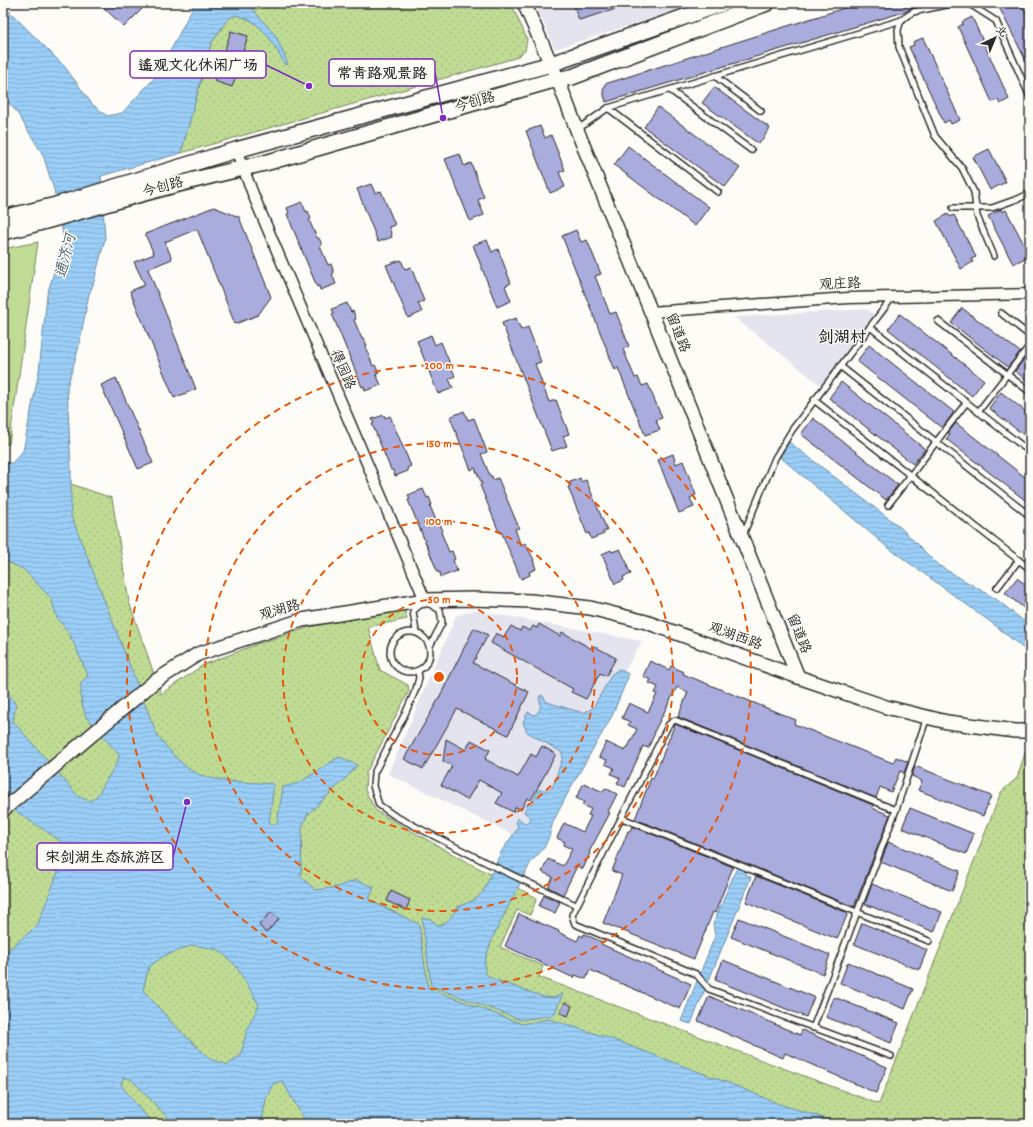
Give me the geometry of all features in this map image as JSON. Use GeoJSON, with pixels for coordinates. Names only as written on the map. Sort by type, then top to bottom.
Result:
{"type":"FeatureCollection","features":[{"type":"Feature","properties":{"kind":"main road","name":"今创路"},"geometry":{"type":"LineString","coordinates":[[106,196],[236,150],[551,64],[724,3]]}},
{"type":"Feature","properties":{"kind":"main road","name":"今创路"},"geometry":{"type":"LineString","coordinates":[[106,196],[243,168],[572,77],[767,3]]}},
{"type":"Feature","properties":{"kind":"main road"},"geometry":{"type":"LineString","coordinates":[[3,232],[106,196]]}},
{"type":"Feature","properties":{"kind":"main road"},"geometry":{"type":"LineString","coordinates":[[3,218],[57,212]]}},
{"type":"Feature","properties":{"kind":"street","name":"留道路"},"geometry":{"type":"LineString","coordinates":[[524,3],[558,80],[798,677]]}},
{"type":"Feature","properties":{"kind":"street","name":"得园路"},"geometry":{"type":"LineString","coordinates":[[236,150],[425,600]]}},
{"type":"Feature","properties":{"kind":"street","name":"观庄路"},"geometry":{"type":"LineString","coordinates":[[651,312],[848,298],[1030,294]]}},
{"type":"Feature","properties":{"kind":"street","name":"观湖西路"},"geometry":{"type":"LineString","coordinates":[[425,600],[473,599],[531,601],[590,608],[646,622],[886,707],[947,722],[1015,731],[1030,731]]}},
{"type":"Feature","properties":{"kind":"street","name":"观湖路"},"geometry":{"type":"LineString","coordinates":[[4,809],[154,682],[198,654],[302,620],[425,600]]}},
{"type":"Feature","properties":{"kind":"lane"},"geometry":{"type":"LineString","coordinates":[[577,130],[608,108],[902,20],[913,12],[955,3]]}},
{"type":"Feature","properties":{"kind":"lane"},"geometry":{"type":"LineString","coordinates":[[968,3],[996,21],[1030,97]]}},
{"type":"Feature","properties":{"kind":"lane"},"geometry":{"type":"LineString","coordinates":[[902,20],[898,30],[899,47],[935,136],[962,168],[974,192],[977,216],[994,256]]}},
{"type":"Feature","properties":{"kind":"lane"},"geometry":{"type":"LineString","coordinates":[[715,76],[761,111]]}},
{"type":"Feature","properties":{"kind":"lane"},"geometry":{"type":"LineString","coordinates":[[670,90],[751,150]]}},
{"type":"Feature","properties":{"kind":"lane"},"geometry":{"type":"LineString","coordinates":[[608,108],[718,192]]}},
{"type":"Feature","properties":{"kind":"lane"},"geometry":{"type":"LineString","coordinates":[[953,208],[992,208],[1030,193]]}},
{"type":"Feature","properties":{"kind":"lane"},"geometry":{"type":"LineString","coordinates":[[742,537],[775,458],[792,430],[893,297]]}},
{"type":"Feature","properties":{"kind":"lane"},"geometry":{"type":"LineString","coordinates":[[1002,313],[1030,336]]}},
{"type":"Feature","properties":{"kind":"lane"},"geometry":{"type":"LineString","coordinates":[[938,322],[1030,392]]}},
{"type":"Feature","properties":{"kind":"lane"},"geometry":{"type":"LineString","coordinates":[[870,327],[1030,452]]}},
{"type":"Feature","properties":{"kind":"lane"},"geometry":{"type":"LineString","coordinates":[[978,412],[1030,345]]}},
{"type":"Feature","properties":{"kind":"lane"},"geometry":{"type":"LineString","coordinates":[[840,366],[1030,516]]}},
{"type":"Feature","properties":{"kind":"lane"},"geometry":{"type":"LineString","coordinates":[[814,400],[1030,569]]}},
{"type":"Feature","properties":{"kind":"lane"},"geometry":{"type":"LineString","coordinates":[[888,505],[966,402]]}},
{"type":"Feature","properties":{"kind":"lane"},"geometry":{"type":"LineString","coordinates":[[997,588],[1019,560]]}},
{"type":"Feature","properties":{"kind":"lane"},"geometry":{"type":"LineString","coordinates":[[416,632],[414,611],[425,600],[440,610],[442,623],[430,646]]}},
{"type":"Feature","properties":{"kind":"lane"},"geometry":{"type":"LineString","coordinates":[[410,631],[422,635],[430,646],[430,660],[418,671],[407,672],[401,670],[395,666],[390,654],[390,647],[397,636],[410,631]]}},
{"type":"Feature","properties":{"kind":"lane"},"geometry":{"type":"LineString","coordinates":[[418,671],[419,678],[416,689],[405,714],[374,773],[373,786],[379,805],[395,816],[491,866],[576,905]]}},
{"type":"Feature","properties":{"kind":"lane"},"geometry":{"type":"LineString","coordinates":[[812,1028],[896,810],[927,717]]}},
{"type":"Feature","properties":{"kind":"lane"},"geometry":{"type":"LineString","coordinates":[[891,1056],[709,989],[696,974],[575,924],[572,915],[669,724],[675,720],[896,810]]}},
{"type":"Feature","properties":{"kind":"lane"},"geometry":{"type":"LineString","coordinates":[[622,818],[929,941]]}},
{"type":"Feature","properties":{"kind":"shaded area"},"geometry":{"type":"Polygon","coordinates":[[[535,3],[700,3],[555,49],[535,3]]]}},
{"type":"Feature","properties":{"kind":"shaded area"},"geometry":{"type":"Polygon","coordinates":[[[867,309],[875,315],[822,386],[734,317],[867,309]]]}},
{"type":"Feature","properties":{"kind":"shaded area"},"geometry":{"type":"Polygon","coordinates":[[[473,610],[642,641],[601,712],[530,843],[388,774],[456,616],[473,610]]]}},
{"type":"Feature","properties":{"kind":"green space"},"geometry":{"type":"Polygon","coordinates":[[[231,3],[511,3],[527,39],[525,51],[515,58],[181,153],[211,44],[227,20],[231,3]]]}},
{"type":"Feature","properties":{"kind":"green space"},"geometry":{"type":"Polygon","coordinates":[[[38,242],[9,444],[3,444],[3,249],[38,242]]]}},
{"type":"Feature","properties":{"kind":"green space"},"geometry":{"type":"Polygon","coordinates":[[[3,461],[112,498],[129,602],[161,694],[203,665],[257,644],[313,626],[404,608],[407,619],[368,627],[380,670],[408,685],[409,691],[366,773],[365,790],[376,811],[465,861],[537,898],[530,915],[517,910],[500,947],[543,966],[539,977],[879,1104],[1001,792],[1017,778],[1028,744],[1030,744],[1030,1124],[3,1124],[3,461]]]}},
{"type":"Feature","properties":{"kind":"water","name":"通济河"},"geometry":{"type":"Polygon","coordinates":[[[195,3],[252,3],[252,8],[276,36],[288,64],[285,65],[271,41],[260,27],[253,22],[235,15],[227,20],[211,44],[181,153],[101,176],[105,239],[93,285],[89,294],[78,350],[67,387],[71,469],[71,515],[157,735],[182,763],[200,775],[221,780],[274,784],[269,824],[277,824],[283,787],[299,783],[339,757],[357,765],[348,776],[307,815],[302,828],[301,877],[316,890],[337,887],[355,880],[374,887],[369,900],[419,924],[428,988],[522,1024],[549,1019],[609,1038],[739,1087],[779,1104],[843,1124],[307,1124],[282,1081],[273,1084],[266,1099],[262,1121],[259,1124],[174,1124],[132,1080],[124,1077],[121,1085],[143,1113],[155,1124],[3,1124],[3,954],[37,926],[68,846],[11,808],[3,799],[3,684],[16,705],[13,721],[79,797],[90,801],[97,796],[118,761],[119,755],[86,717],[81,700],[81,683],[88,675],[69,633],[57,618],[51,598],[23,569],[3,560],[3,464],[12,463],[23,451],[39,371],[47,295],[64,239],[54,190],[43,155],[16,111],[3,97],[3,5],[65,67],[92,104],[107,116],[122,113],[159,73],[195,3]],[[193,945],[164,956],[149,967],[143,990],[173,1024],[210,1059],[228,1065],[241,1055],[247,1029],[259,1005],[236,966],[219,950],[193,945]]]}},
{"type":"Feature","properties":{"kind":"water"},"geometry":{"type":"Polygon","coordinates":[[[789,442],[900,527],[938,565],[996,599],[1030,626],[1030,654],[996,626],[886,546],[780,457],[789,442]]]}},
{"type":"Feature","properties":{"kind":"water"},"geometry":{"type":"Polygon","coordinates":[[[619,669],[628,674],[628,677],[612,716],[571,787],[553,822],[544,848],[531,862],[493,937],[485,960],[485,973],[491,978],[544,997],[554,998],[563,993],[554,1015],[521,1020],[431,986],[422,918],[431,919],[438,926],[441,925],[449,919],[456,908],[476,899],[483,892],[501,852],[518,828],[516,821],[518,818],[526,824],[531,818],[524,812],[528,803],[532,804],[538,790],[549,790],[553,786],[563,756],[561,752],[527,732],[523,722],[528,712],[535,715],[539,711],[539,697],[542,695],[547,702],[583,713],[593,708],[612,674],[619,669]]]}},
{"type":"Feature","properties":{"kind":"water"},"geometry":{"type":"Polygon","coordinates":[[[782,761],[790,765],[745,874],[751,877],[691,1024],[681,1021],[715,936],[713,924],[741,861],[782,761]]]}},
{"type":"Feature","properties":{"kind":"building"},"geometry":{"type":"Polygon","coordinates":[[[99,3],[136,3],[142,9],[124,27],[99,3]]]}},
{"type":"Feature","properties":{"kind":"building"},"geometry":{"type":"Polygon","coordinates":[[[573,3],[630,3],[630,5],[579,20],[573,3]]]}},
{"type":"Feature","properties":{"kind":"building"},"geometry":{"type":"Polygon","coordinates":[[[860,3],[927,3],[927,5],[912,8],[907,11],[606,102],[603,91],[605,84],[860,3]]]}},
{"type":"Feature","properties":{"kind":"building"},"geometry":{"type":"Polygon","coordinates":[[[997,3],[1021,3],[1030,21],[1030,69],[997,3]]]}},
{"type":"Feature","properties":{"kind":"building"},"geometry":{"type":"Polygon","coordinates":[[[972,17],[1009,99],[1000,104],[998,100],[992,102],[958,27],[963,24],[962,22],[972,17]]]}},
{"type":"Feature","properties":{"kind":"building"},"geometry":{"type":"Polygon","coordinates":[[[231,31],[248,36],[241,57],[254,61],[249,78],[237,74],[232,87],[214,81],[231,31]]]}},
{"type":"Feature","properties":{"kind":"building"},"geometry":{"type":"Polygon","coordinates":[[[923,38],[960,120],[951,124],[949,120],[944,123],[909,47],[914,45],[913,42],[923,38]]]}},
{"type":"Feature","properties":{"kind":"building"},"geometry":{"type":"Polygon","coordinates":[[[714,87],[770,128],[759,144],[702,103],[714,87]]]}},
{"type":"Feature","properties":{"kind":"building"},"geometry":{"type":"Polygon","coordinates":[[[658,107],[740,168],[725,187],[644,127],[658,107]]]}},
{"type":"Feature","properties":{"kind":"building"},"geometry":{"type":"Polygon","coordinates":[[[540,126],[545,138],[551,135],[565,170],[559,172],[565,187],[550,193],[526,131],[540,126]]]}},
{"type":"Feature","properties":{"kind":"building"},"geometry":{"type":"Polygon","coordinates":[[[628,146],[709,207],[695,226],[614,165],[628,146]]]}},
{"type":"Feature","properties":{"kind":"building"},"geometry":{"type":"Polygon","coordinates":[[[989,149],[1006,182],[990,190],[973,157],[989,149]]]}},
{"type":"Feature","properties":{"kind":"building"},"geometry":{"type":"Polygon","coordinates":[[[460,154],[464,166],[471,163],[484,197],[478,200],[484,215],[470,221],[445,159],[460,154]]]}},
{"type":"Feature","properties":{"kind":"building"},"geometry":{"type":"Polygon","coordinates":[[[371,184],[375,193],[381,191],[395,225],[389,227],[392,237],[378,242],[357,189],[371,184]]]}},
{"type":"Feature","properties":{"kind":"building"},"geometry":{"type":"Polygon","coordinates":[[[302,202],[306,212],[308,211],[311,219],[309,220],[317,238],[319,238],[322,245],[320,246],[328,265],[331,264],[334,273],[332,274],[336,284],[320,290],[319,286],[317,287],[287,214],[289,213],[287,208],[302,202]]]}},
{"type":"Feature","properties":{"kind":"building"},"geometry":{"type":"Polygon","coordinates":[[[214,207],[239,217],[271,297],[258,315],[235,324],[197,229],[165,242],[172,259],[148,269],[196,389],[174,398],[130,291],[145,285],[134,262],[154,254],[145,234],[214,207]]]}},
{"type":"Feature","properties":{"kind":"building"},"geometry":{"type":"Polygon","coordinates":[[[1001,209],[1002,212],[1006,210],[1028,252],[1024,254],[1025,258],[1013,264],[988,216],[1001,209]]]}},
{"type":"Feature","properties":{"kind":"building"},"geometry":{"type":"Polygon","coordinates":[[[948,214],[950,217],[954,215],[976,257],[971,259],[973,262],[961,269],[936,221],[948,214]]]}},
{"type":"Feature","properties":{"kind":"building"},"geometry":{"type":"Polygon","coordinates":[[[576,230],[581,242],[587,240],[601,274],[595,276],[610,314],[616,312],[629,346],[623,349],[635,378],[638,377],[642,386],[648,384],[662,418],[656,420],[660,430],[645,435],[618,368],[615,370],[562,236],[576,230]]]}},
{"type":"Feature","properties":{"kind":"building"},"geometry":{"type":"Polygon","coordinates":[[[487,240],[492,252],[498,249],[511,283],[505,286],[511,301],[497,307],[473,245],[487,240]]]}},
{"type":"Feature","properties":{"kind":"building"},"geometry":{"type":"Polygon","coordinates":[[[401,260],[405,269],[411,267],[424,301],[418,303],[422,312],[408,318],[386,265],[401,260]]]}},
{"type":"Feature","properties":{"kind":"building"},"geometry":{"type":"Polygon","coordinates":[[[347,303],[351,312],[353,311],[356,319],[354,320],[362,339],[364,338],[367,346],[365,346],[373,366],[375,365],[379,373],[376,374],[381,385],[365,391],[332,314],[334,313],[332,309],[347,303]]]}},
{"type":"Feature","properties":{"kind":"building"},"geometry":{"type":"Polygon","coordinates":[[[962,308],[1020,352],[1008,367],[951,323],[962,308]]]}},
{"type":"Feature","properties":{"kind":"building"},"geometry":{"type":"Polygon","coordinates":[[[900,314],[984,380],[972,396],[888,329],[900,314]]]}},
{"type":"Feature","properties":{"kind":"building"},"geometry":{"type":"Polygon","coordinates":[[[516,318],[521,330],[528,327],[541,362],[535,364],[549,402],[556,400],[569,434],[563,436],[567,446],[552,451],[502,323],[516,318]]]}},
{"type":"Feature","properties":{"kind":"building"},"geometry":{"type":"Polygon","coordinates":[[[431,335],[435,345],[441,342],[455,376],[449,379],[453,388],[438,394],[417,341],[431,335]]]}},
{"type":"Feature","properties":{"kind":"building"},"geometry":{"type":"Polygon","coordinates":[[[869,345],[954,412],[942,428],[857,361],[869,345]]]}},
{"type":"Feature","properties":{"kind":"building"},"geometry":{"type":"Polygon","coordinates":[[[1026,357],[1030,360],[1030,383],[1015,371],[1026,357]]]}},
{"type":"Feature","properties":{"kind":"building"},"geometry":{"type":"Polygon","coordinates":[[[116,378],[153,463],[138,469],[101,385],[116,378]]]}},
{"type":"Feature","properties":{"kind":"building"},"geometry":{"type":"Polygon","coordinates":[[[841,382],[925,449],[913,464],[829,398],[841,382]]]}},
{"type":"Feature","properties":{"kind":"building"},"geometry":{"type":"Polygon","coordinates":[[[1001,392],[1030,415],[1030,440],[989,408],[1001,392]]]}},
{"type":"Feature","properties":{"kind":"building"},"geometry":{"type":"Polygon","coordinates":[[[464,411],[468,420],[474,418],[487,452],[481,454],[490,476],[492,476],[493,480],[498,478],[519,528],[515,529],[521,546],[525,543],[534,560],[536,569],[529,572],[530,575],[521,579],[501,531],[499,532],[480,485],[482,484],[475,468],[471,470],[450,417],[464,411]]]}},
{"type":"Feature","properties":{"kind":"building"},"geometry":{"type":"Polygon","coordinates":[[[384,415],[385,418],[390,416],[411,466],[407,468],[408,471],[395,476],[393,470],[391,470],[372,424],[374,423],[372,419],[384,415]]]}},
{"type":"Feature","properties":{"kind":"building"},"geometry":{"type":"Polygon","coordinates":[[[813,418],[898,485],[886,500],[801,434],[813,418]]]}},
{"type":"Feature","properties":{"kind":"building"},"geometry":{"type":"Polygon","coordinates":[[[956,423],[1030,481],[1030,504],[946,439],[950,434],[948,433],[956,423]]]}},
{"type":"Feature","properties":{"kind":"building"},"geometry":{"type":"Polygon","coordinates":[[[673,454],[676,464],[683,461],[696,495],[690,498],[694,507],[679,513],[658,460],[673,454]]]}},
{"type":"Feature","properties":{"kind":"building"},"geometry":{"type":"Polygon","coordinates":[[[580,478],[581,482],[586,480],[607,530],[603,532],[604,534],[591,539],[589,533],[587,534],[568,487],[570,486],[568,483],[580,478]]]}},
{"type":"Feature","properties":{"kind":"building"},"geometry":{"type":"Polygon","coordinates":[[[423,489],[427,498],[429,497],[432,505],[430,506],[438,525],[440,524],[443,531],[441,532],[449,552],[452,551],[455,559],[453,560],[457,571],[441,577],[408,500],[410,499],[408,495],[423,489]]]}},
{"type":"Feature","properties":{"kind":"building"},"geometry":{"type":"Polygon","coordinates":[[[620,549],[631,574],[623,577],[624,580],[615,584],[602,554],[611,550],[612,552],[620,549]]]}},
{"type":"Feature","properties":{"kind":"building"},"geometry":{"type":"Polygon","coordinates":[[[1017,578],[1030,588],[1030,613],[1005,593],[1017,578]]]}},
{"type":"Feature","properties":{"kind":"building"},"geometry":{"type":"Polygon","coordinates":[[[539,624],[560,636],[562,632],[592,649],[594,646],[616,658],[606,676],[600,673],[586,699],[571,692],[573,689],[491,643],[496,633],[504,637],[511,626],[520,631],[522,627],[530,631],[533,626],[537,628],[539,624]]]}},
{"type":"Feature","properties":{"kind":"building"},"geometry":{"type":"Polygon","coordinates":[[[474,628],[488,635],[473,663],[529,692],[508,735],[457,709],[423,769],[404,759],[438,700],[474,628]]]}},
{"type":"Feature","properties":{"kind":"building"},"geometry":{"type":"Polygon","coordinates":[[[650,661],[669,670],[671,666],[684,672],[683,674],[796,720],[794,724],[893,763],[896,757],[908,762],[904,773],[900,771],[891,792],[880,787],[876,798],[678,717],[688,692],[677,687],[654,732],[655,733],[648,748],[643,746],[625,787],[617,783],[620,778],[611,774],[614,768],[605,764],[607,760],[599,757],[606,742],[625,751],[628,747],[637,729],[628,725],[630,722],[622,718],[629,703],[648,712],[657,694],[655,693],[658,687],[649,683],[651,680],[643,676],[650,661]]]}},
{"type":"Feature","properties":{"kind":"building"},"geometry":{"type":"Polygon","coordinates":[[[675,724],[873,805],[872,808],[890,815],[854,907],[635,819],[675,724]]]}},
{"type":"Feature","properties":{"kind":"building"},"geometry":{"type":"Polygon","coordinates":[[[446,739],[466,750],[471,740],[490,750],[485,759],[518,777],[531,754],[536,757],[542,746],[556,754],[531,800],[527,798],[521,810],[516,807],[513,812],[496,803],[502,793],[479,780],[467,800],[441,785],[452,766],[443,761],[446,739]]]}},
{"type":"Feature","properties":{"kind":"building"},"geometry":{"type":"Polygon","coordinates":[[[915,766],[991,796],[983,816],[918,790],[922,781],[912,776],[915,766]]]}},
{"type":"Feature","properties":{"kind":"building"},"geometry":{"type":"Polygon","coordinates":[[[584,783],[603,792],[605,788],[617,794],[608,812],[610,813],[589,852],[590,853],[583,869],[577,866],[563,895],[548,887],[553,877],[542,872],[548,859],[563,866],[572,849],[563,845],[565,842],[557,838],[564,823],[583,832],[591,816],[588,815],[591,809],[582,805],[584,802],[576,798],[584,783]]]}},
{"type":"Feature","properties":{"kind":"building"},"geometry":{"type":"Polygon","coordinates":[[[910,808],[974,834],[966,854],[902,828],[910,808]]]}},
{"type":"Feature","properties":{"kind":"building"},"geometry":{"type":"Polygon","coordinates":[[[632,826],[733,867],[715,913],[713,912],[694,959],[603,923],[622,875],[612,871],[628,831],[630,831],[632,826]]]}},
{"type":"Feature","properties":{"kind":"building"},"geometry":{"type":"Polygon","coordinates":[[[888,842],[960,871],[952,891],[881,862],[888,842]]]}},
{"type":"Feature","properties":{"kind":"building"},"geometry":{"type":"Polygon","coordinates":[[[756,876],[848,913],[837,939],[746,902],[756,876]]]}},
{"type":"Feature","properties":{"kind":"building"},"geometry":{"type":"Polygon","coordinates":[[[872,884],[942,912],[934,932],[865,904],[872,884]]]}},
{"type":"Feature","properties":{"kind":"building"},"geometry":{"type":"Polygon","coordinates":[[[391,891],[410,900],[406,910],[387,901],[391,891]]]}},
{"type":"Feature","properties":{"kind":"building"},"geometry":{"type":"Polygon","coordinates":[[[544,895],[560,902],[555,913],[539,906],[544,895]]]}},
{"type":"Feature","properties":{"kind":"building"},"geometry":{"type":"Polygon","coordinates":[[[271,912],[279,919],[266,933],[259,925],[271,912]]]}},
{"type":"Feature","properties":{"kind":"building"},"geometry":{"type":"Polygon","coordinates":[[[519,914],[559,931],[558,932],[577,941],[580,935],[583,937],[584,934],[602,942],[601,944],[691,984],[680,1009],[590,970],[586,979],[575,975],[574,978],[505,946],[519,914]]]}},
{"type":"Feature","properties":{"kind":"building"},"geometry":{"type":"Polygon","coordinates":[[[739,918],[830,955],[823,974],[731,937],[739,918]]]}},
{"type":"Feature","properties":{"kind":"building"},"geometry":{"type":"Polygon","coordinates":[[[862,923],[927,950],[919,970],[854,944],[862,923]]]}},
{"type":"Feature","properties":{"kind":"building"},"geometry":{"type":"Polygon","coordinates":[[[723,960],[814,997],[806,1017],[715,980],[723,960]]]}},
{"type":"Feature","properties":{"kind":"building"},"geometry":{"type":"Polygon","coordinates":[[[848,962],[913,989],[905,1009],[840,983],[848,962]]]}},
{"type":"Feature","properties":{"kind":"building"},"geometry":{"type":"Polygon","coordinates":[[[709,996],[800,1035],[802,1030],[887,1067],[876,1093],[785,1053],[783,1058],[698,1021],[709,996]]]}},
{"type":"Feature","properties":{"kind":"building"},"geometry":{"type":"Polygon","coordinates":[[[834,997],[899,1023],[891,1043],[826,1017],[834,997]]]}},
{"type":"Feature","properties":{"kind":"building"},"geometry":{"type":"Polygon","coordinates":[[[565,1002],[572,1006],[568,1016],[560,1013],[565,1002]]]}},
{"type":"Feature","properties":{"kind":"place","name":"遥观文化休闲广场"},"geometry":{"type":"Point","coordinates":[309,86]}},
{"type":"Feature","properties":{"kind":"place","name":"常青路观景路"},"geometry":{"type":"Point","coordinates":[443,118]}},
{"type":"Feature","properties":{"kind":"place","name":"宋剑湖生态旅游区"},"geometry":{"type":"Point","coordinates":[187,802]}},
{"type":"Feature","properties":{"kind":"district","name":"剑湖村"},"geometry":{"type":"Point","coordinates":[842,338]}}]}
